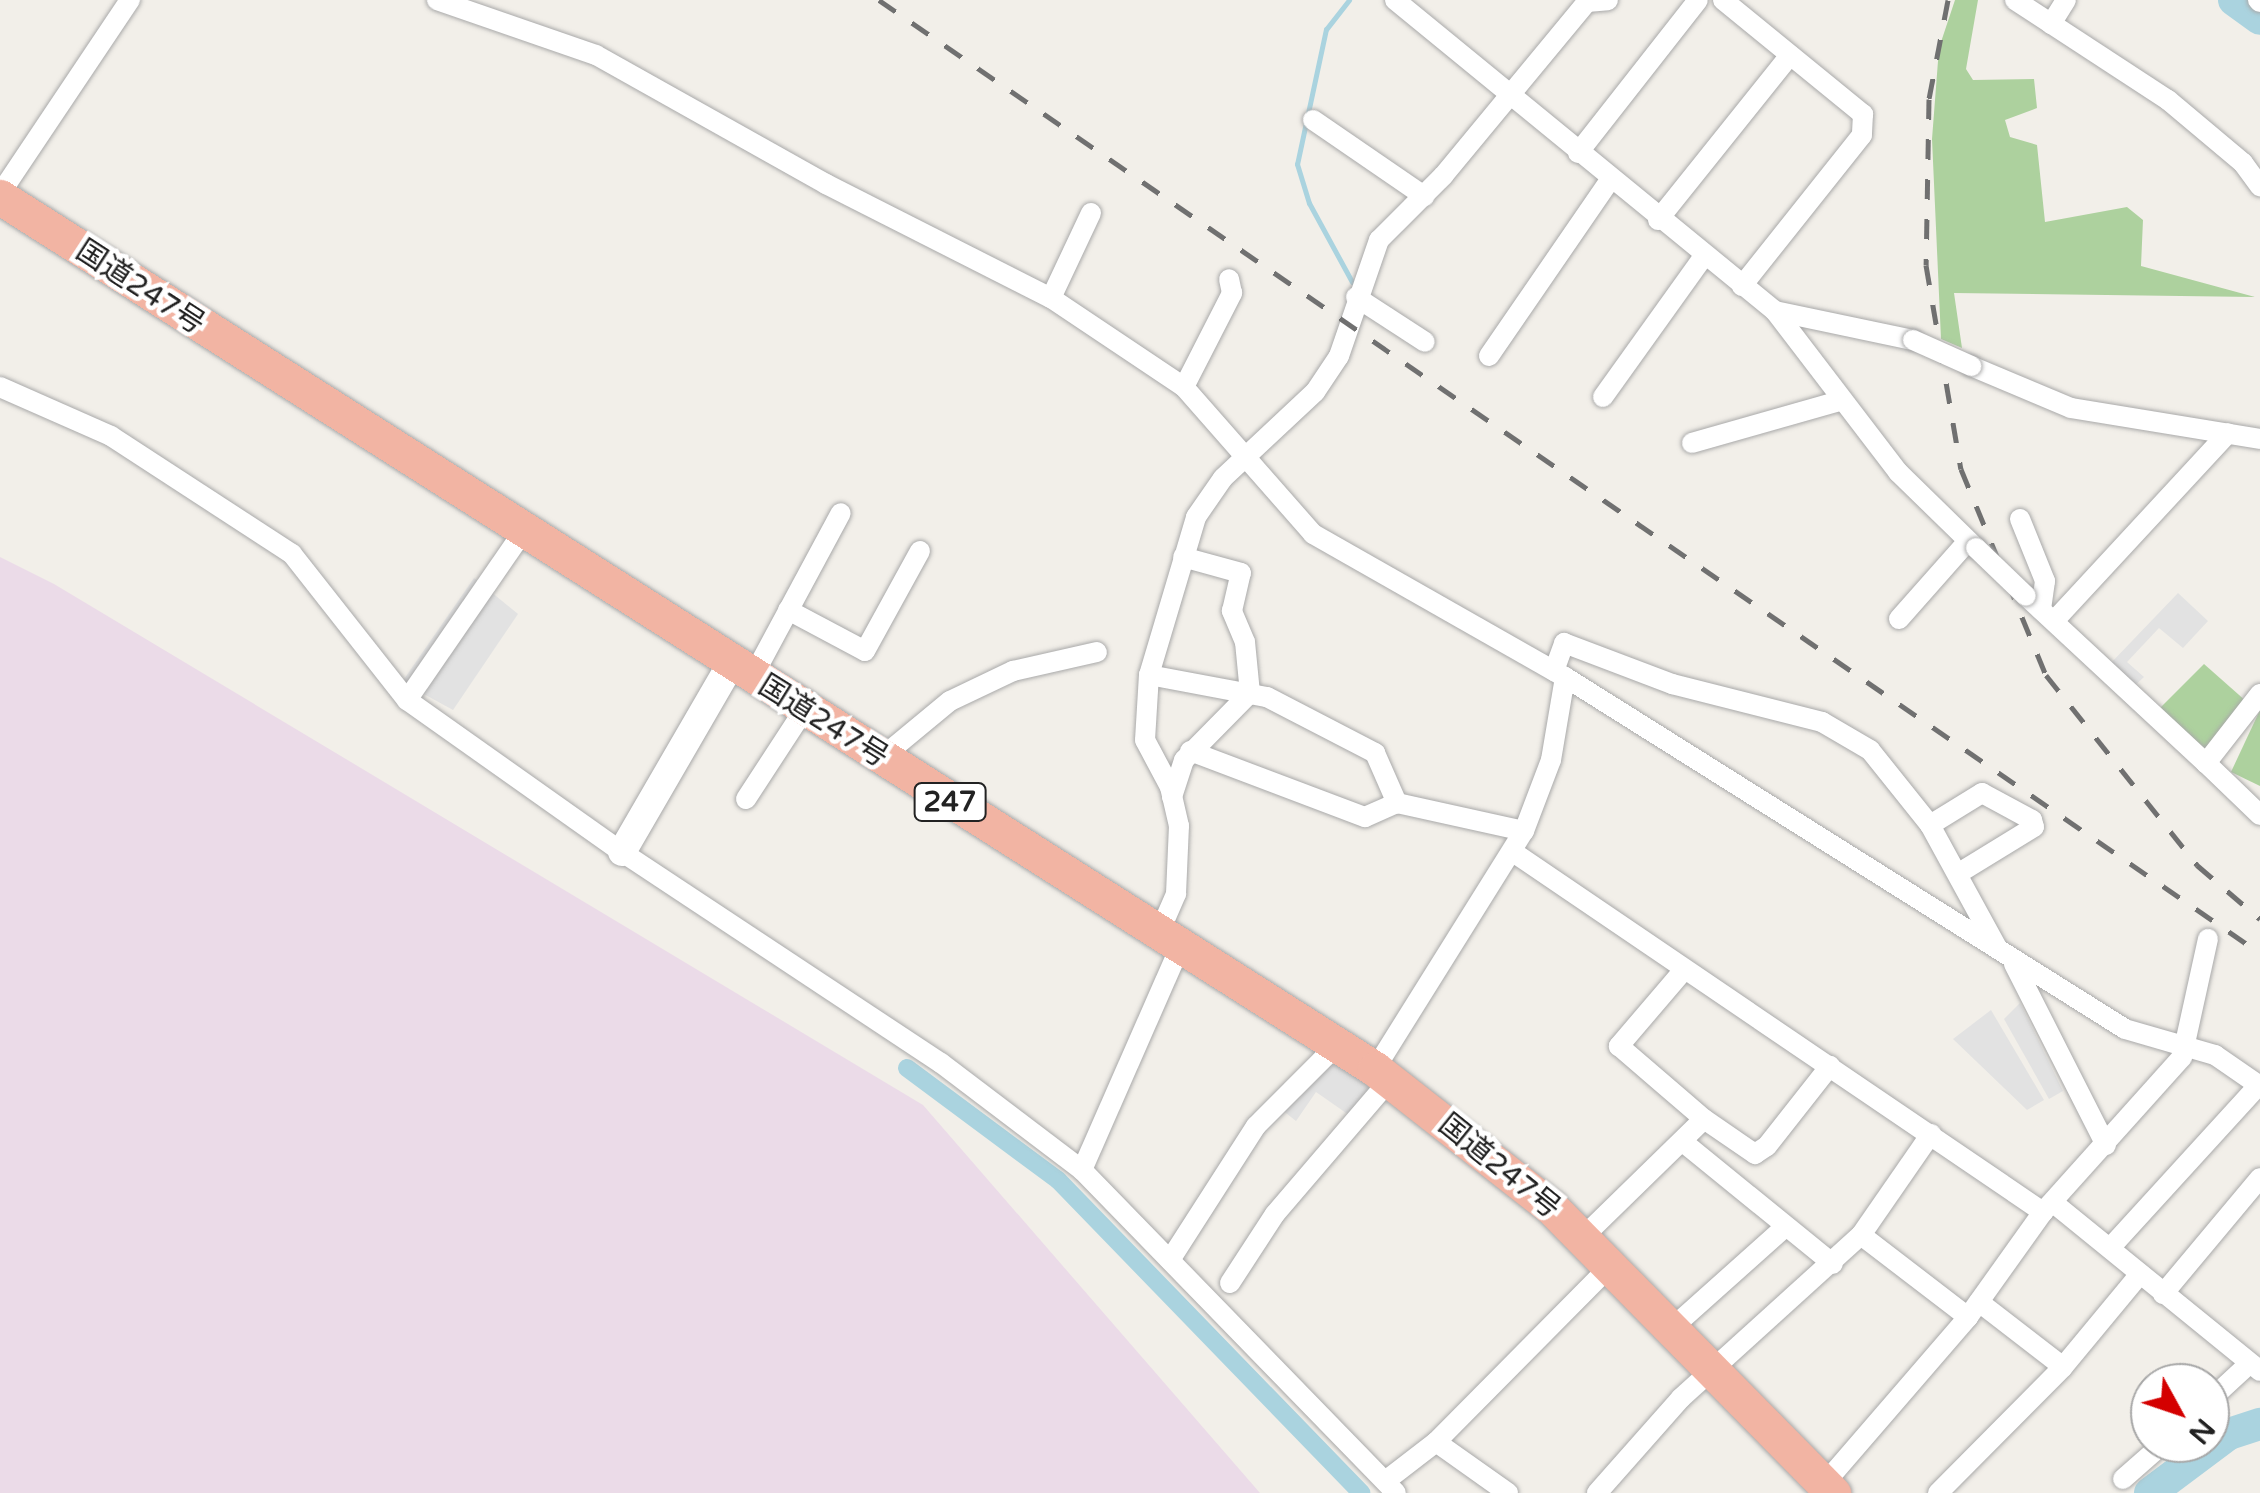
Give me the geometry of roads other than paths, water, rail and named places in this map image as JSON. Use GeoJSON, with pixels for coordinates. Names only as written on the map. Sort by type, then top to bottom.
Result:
{"type":"FeatureCollection","features":[{"type":"Feature","properties":{"kind":"highway","name":"国道247号"},"geometry":{"type":"LineString","coordinates":[[0,196],[1382,1075],[1514,1175],[1582,1238],[1829,1489]]}},
{"type":"Feature","properties":{"kind":"street"},"geometry":{"type":"LineString","coordinates":[[0,196],[130,0]]}},
{"type":"Feature","properties":{"kind":"street"},"geometry":{"type":"LineString","coordinates":[[437,0],[596,55],[826,184],[1051,298],[1184,388],[1314,534],[1560,674],[2125,1029],[2215,1055],[2259,1086],[2110,1248]]}},
{"type":"Feature","properties":{"kind":"street"},"geometry":{"type":"LineString","coordinates":[[1395,0],[1658,220],[1775,311],[1839,401],[1972,545],[2260,814]]}},
{"type":"Feature","properties":{"kind":"street"},"geometry":{"type":"LineString","coordinates":[[1082,1170],[1169,940],[1179,826],[1172,797],[1145,740],[1149,675],[1196,517],[1245,461],[1315,392],[1339,356],[1356,297],[1379,240],[1424,196],[1587,2],[1608,0]]}},
{"type":"Feature","properties":{"kind":"street"},"geometry":{"type":"LineString","coordinates":[[1578,153],[1698,0]]}},
{"type":"Feature","properties":{"kind":"street"},"geometry":{"type":"LineString","coordinates":[[1724,0],[1862,114],[1862,135],[1742,286]]}},
{"type":"Feature","properties":{"kind":"street"},"geometry":{"type":"LineString","coordinates":[[2015,0],[2168,100],[2243,163],[2260,186]]}},
{"type":"Feature","properties":{"kind":"street"},"geometry":{"type":"LineString","coordinates":[[2051,24],[2066,0]]}},
{"type":"Feature","properties":{"kind":"street"},"geometry":{"type":"LineString","coordinates":[[1658,220],[1790,55]]}},
{"type":"Feature","properties":{"kind":"street"},"geometry":{"type":"LineString","coordinates":[[1313,120],[1424,196]]}},
{"type":"Feature","properties":{"kind":"street"},"geometry":{"type":"LineString","coordinates":[[1490,356],[1610,180]]}},
{"type":"Feature","properties":{"kind":"street"},"geometry":{"type":"LineString","coordinates":[[1051,298],[1091,213]]}},
{"type":"Feature","properties":{"kind":"street"},"geometry":{"type":"LineString","coordinates":[[1604,397],[1704,256]]}},
{"type":"Feature","properties":{"kind":"street"},"geometry":{"type":"LineString","coordinates":[[1184,388],[1232,293],[1228,279]]}},
{"type":"Feature","properties":{"kind":"street"},"geometry":{"type":"LineString","coordinates":[[1356,297],[1425,342]]}},
{"type":"Feature","properties":{"kind":"street"},"geometry":{"type":"LineString","coordinates":[[1775,311],[1913,340],[2071,408],[2260,439]]}},
{"type":"Feature","properties":{"kind":"street"},"geometry":{"type":"LineString","coordinates":[[0,388],[111,436],[292,554],[406,700],[622,852],[941,1062],[1082,1170],[1392,1486],[1610,1266]]}},
{"type":"Feature","properties":{"kind":"street"},"geometry":{"type":"LineString","coordinates":[[1692,443],[1839,401]]}},
{"type":"Feature","properties":{"kind":"street"},"geometry":{"type":"LineString","coordinates":[[2040,609],[2228,433]]}},
{"type":"Feature","properties":{"kind":"street"},"geometry":{"type":"LineString","coordinates":[[622,852],[742,671],[788,610],[841,513]]}},
{"type":"Feature","properties":{"kind":"street"},"geometry":{"type":"LineString","coordinates":[[2020,519],[2045,581],[2040,609]]}},
{"type":"Feature","properties":{"kind":"street"},"geometry":{"type":"LineString","coordinates":[[406,700],[523,532]]}},
{"type":"Feature","properties":{"kind":"street"},"geometry":{"type":"LineString","coordinates":[[1900,619],[1972,545]]}},
{"type":"Feature","properties":{"kind":"street"},"geometry":{"type":"LineString","coordinates":[[788,610],[865,651],[920,552]]}},
{"type":"Feature","properties":{"kind":"street"},"geometry":{"type":"LineString","coordinates":[[1183,557],[1242,574],[1232,611],[1245,642],[1250,693]]}},
{"type":"Feature","properties":{"kind":"street"},"geometry":{"type":"LineString","coordinates":[[1230,1283],[1275,1214],[1382,1075],[1524,831],[1550,760],[1564,643],[1672,684],[1822,722],[1870,750],[1930,825],[1959,873],[2106,1145]]}},
{"type":"Feature","properties":{"kind":"street"},"geometry":{"type":"LineString","coordinates":[[881,758],[950,700],[1013,671],[1097,652]]}},
{"type":"Feature","properties":{"kind":"street"},"geometry":{"type":"LineString","coordinates":[[1149,675],[1250,693],[1375,753],[1397,803]]}},
{"type":"Feature","properties":{"kind":"street"},"geometry":{"type":"LineString","coordinates":[[1172,797],[1190,752],[1250,693]]}},
{"type":"Feature","properties":{"kind":"street"},"geometry":{"type":"LineString","coordinates":[[2206,763],[2260,694]]}},
{"type":"Feature","properties":{"kind":"street"},"geometry":{"type":"LineString","coordinates":[[746,799],[804,710]]}},
{"type":"Feature","properties":{"kind":"street"},"geometry":{"type":"LineString","coordinates":[[1190,752],[1365,818],[1397,803],[1524,831]]}},
{"type":"Feature","properties":{"kind":"street"},"geometry":{"type":"LineString","coordinates":[[1930,825],[1982,792],[2032,820],[2034,827],[1959,873]]}},
{"type":"Feature","properties":{"kind":"street"},"geometry":{"type":"LineString","coordinates":[[1513,852],[1684,971],[2110,1248],[2255,1367],[2230,1385]]}},
{"type":"Feature","properties":{"kind":"street"},"geometry":{"type":"LineString","coordinates":[[1829,1489],[2050,1209],[2185,1046],[2208,939]]}},
{"type":"Feature","properties":{"kind":"street"},"geometry":{"type":"LineString","coordinates":[[1684,971],[1618,1046],[1704,1119],[1754,1154],[1830,1066]]}},
{"type":"Feature","properties":{"kind":"street"},"geometry":{"type":"LineString","coordinates":[[1170,1260],[1256,1126],[1337,1046]]}},
{"type":"Feature","properties":{"kind":"street"},"geometry":{"type":"LineString","coordinates":[[1582,1238],[1704,1119]]}},
{"type":"Feature","properties":{"kind":"street"},"geometry":{"type":"LineString","coordinates":[[1597,1493],[1711,1369],[1861,1236],[1931,1134]]}},
{"type":"Feature","properties":{"kind":"street"},"geometry":{"type":"LineString","coordinates":[[1683,1142],[1833,1264]]}},
{"type":"Feature","properties":{"kind":"street"},"geometry":{"type":"LineString","coordinates":[[2163,1294],[2260,1178]]}},
{"type":"Feature","properties":{"kind":"street"},"geometry":{"type":"LineString","coordinates":[[1672,1328],[1785,1227]]}},
{"type":"Feature","properties":{"kind":"street"},"geometry":{"type":"LineString","coordinates":[[1861,1236],[2063,1367]]}},
{"type":"Feature","properties":{"kind":"street"},"geometry":{"type":"LineString","coordinates":[[1938,1493],[2063,1367],[2140,1274]]}},
{"type":"Feature","properties":{"kind":"street"},"geometry":{"type":"LineString","coordinates":[[1436,1442],[1508,1493]]}},
{"type":"Feature","properties":{"kind":"street"},"geometry":{"type":"LineString","coordinates":[[2123,1480],[2142,1463]]}},
{"type":"Feature","properties":{"kind":"waterway"},"geometry":{"type":"LineString","coordinates":[[1349,0],[1326,29],[1297,164],[1309,203],[1352,282]]}},
{"type":"Feature","properties":{"kind":"waterway"},"geometry":{"type":"LineString","coordinates":[[2234,0],[2260,19]]}},
{"type":"Feature","properties":{"kind":"waterway"},"geometry":{"type":"LineString","coordinates":[[907,1068],[1058,1180],[1361,1493]]}},
{"type":"Feature","properties":{"kind":"waterway"},"geometry":{"type":"LineString","coordinates":[[2150,1493],[2229,1434],[2260,1424]]}},
{"type":"Feature","properties":{"kind":"railway"},"geometry":{"type":"LineString","coordinates":[[879,0],[2260,953]]}},
{"type":"Feature","properties":{"kind":"railway"},"geometry":{"type":"LineString","coordinates":[[1948,0],[1929,99],[1926,265],[1961,469],[2046,675],[2197,865],[2260,919]]}}]}
